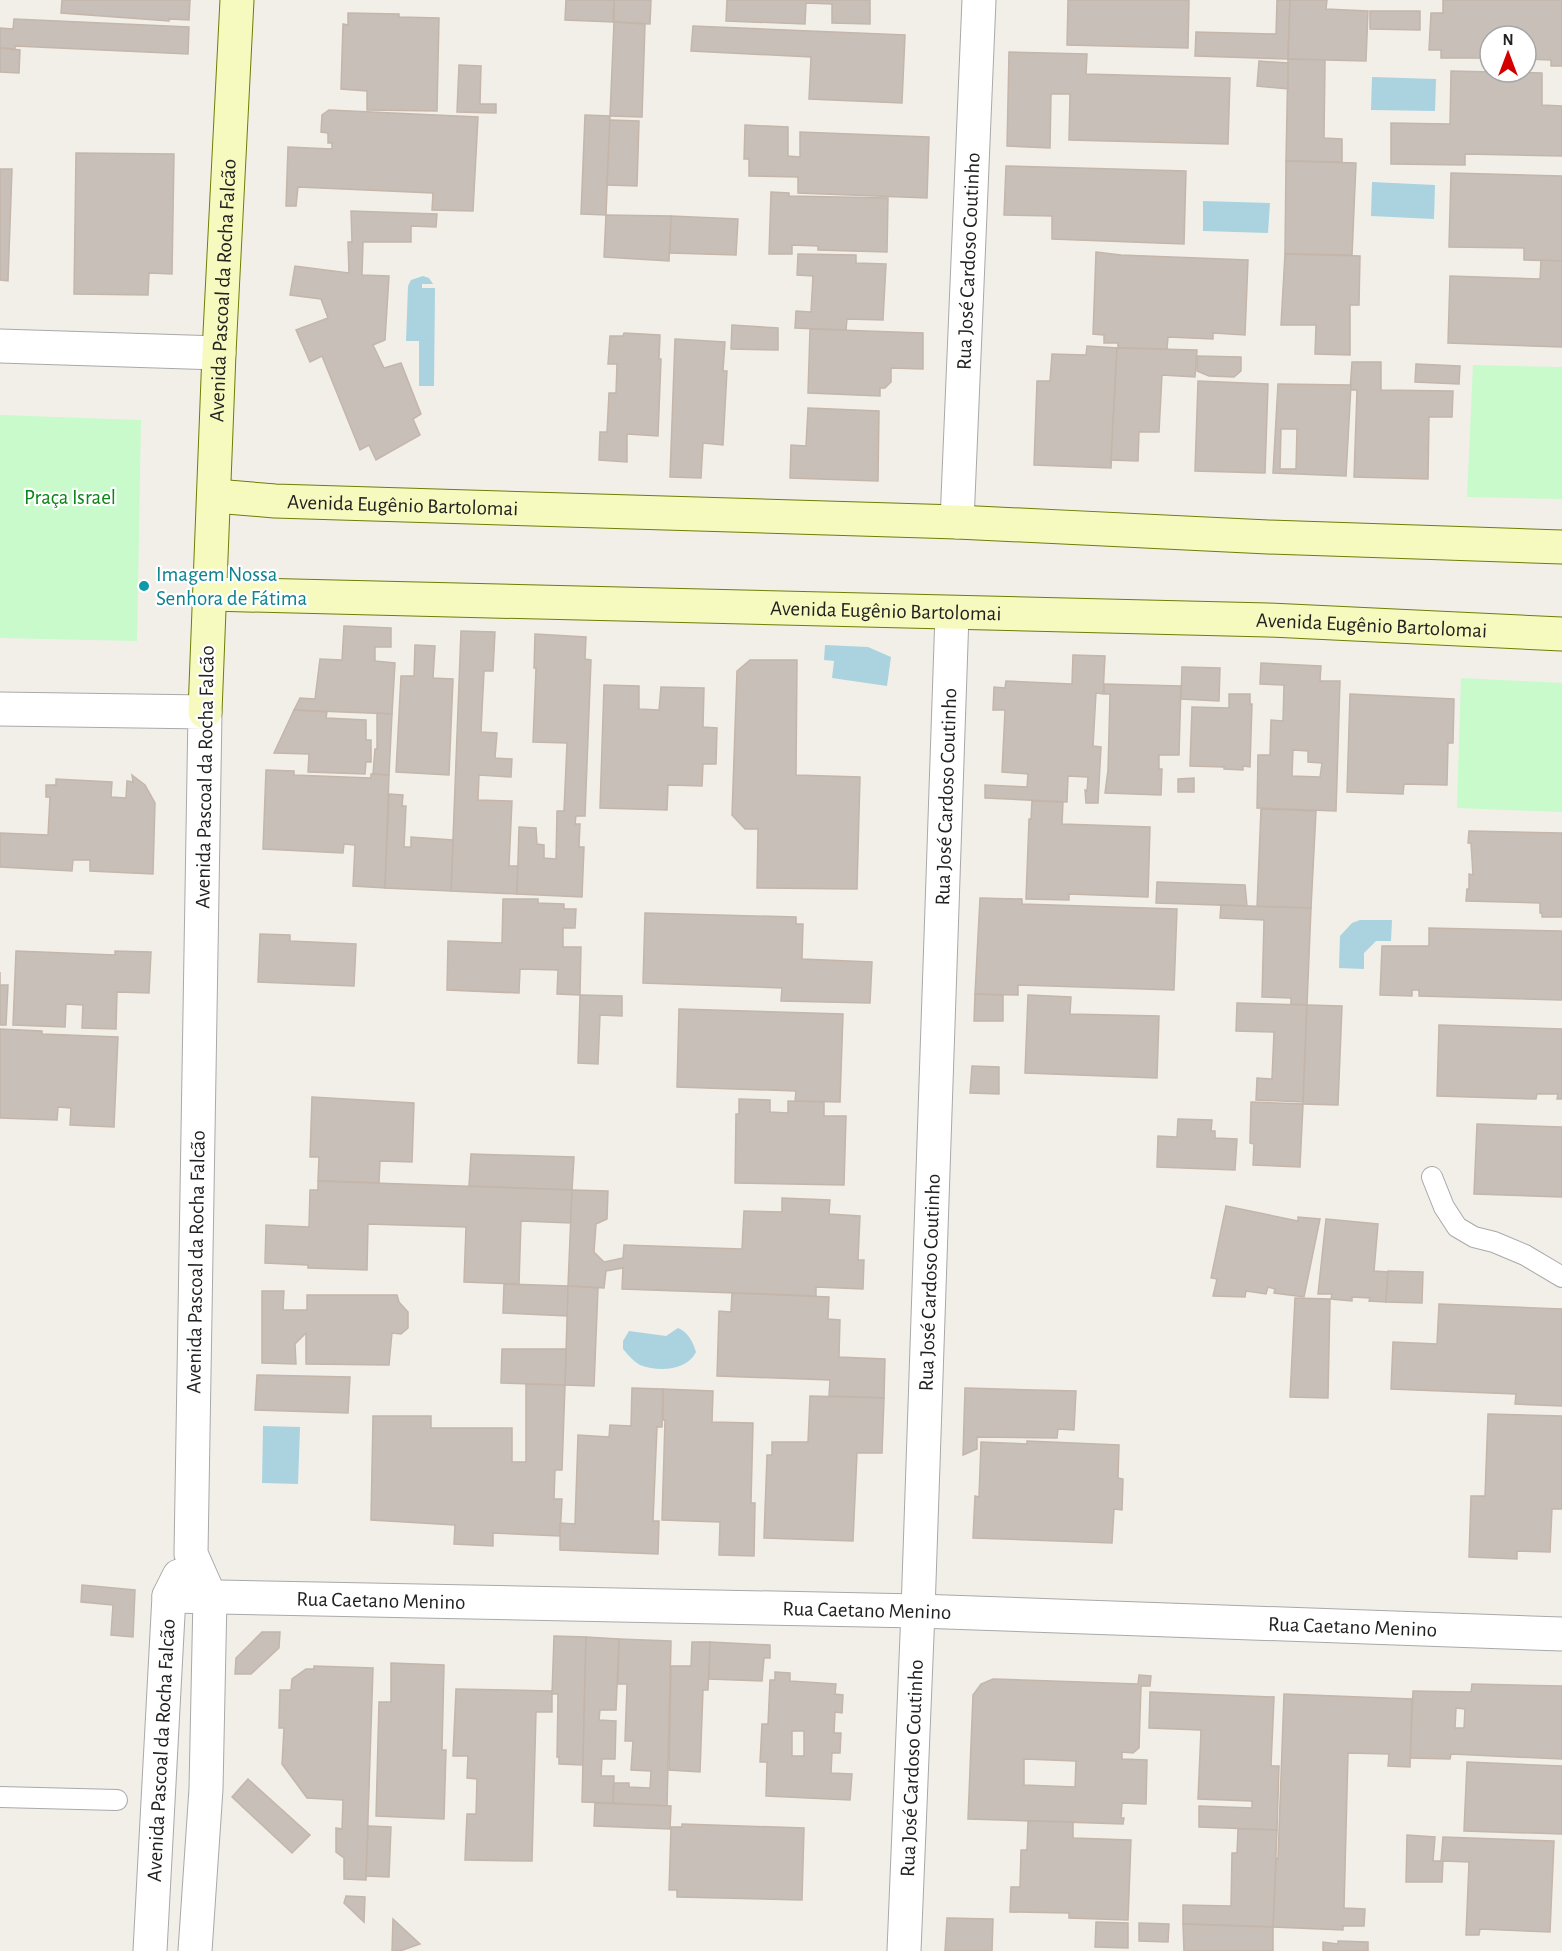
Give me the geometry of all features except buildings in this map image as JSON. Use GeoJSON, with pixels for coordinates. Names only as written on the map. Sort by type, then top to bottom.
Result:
{"type":"FeatureCollection","features":[{"type":"Feature","properties":{"kind":"street","name":"Avenida Pascoal da Rocha Falcão"},"geometry":{"type":"LineString","coordinates":[[195,1951],[206,1789],[210,1597],[191,1554],[205,712],[219,353],[237,0]]}},
{"type":"Feature","properties":{"kind":"street","name":"Rua José Cardoso Coutinho"},"geometry":{"type":"LineString","coordinates":[[957,522],[980,0]]}},
{"type":"Feature","properties":{"kind":"street"},"geometry":{"type":"LineString","coordinates":[[0,346],[219,353]]}},
{"type":"Feature","properties":{"kind":"street","name":"Avenida Eugênio Bartolomai"},"geometry":{"type":"LineString","coordinates":[[214,496],[287,501],[957,522],[1269,537],[1562,547]]}},
{"type":"Feature","properties":{"kind":"street","name":"Avenida Eugênio Bartolomai"},"geometry":{"type":"LineString","coordinates":[[210,594],[1269,620],[1562,634]]}},
{"type":"Feature","properties":{"kind":"street","name":"Rua José Cardoso Coutinho"},"geometry":{"type":"LineString","coordinates":[[904,1951],[952,614]]}},
{"type":"Feature","properties":{"kind":"street"},"geometry":{"type":"LineString","coordinates":[[0,709],[205,712]]}},
{"type":"Feature","properties":{"kind":"street","name":"Avenida Pascoal da Rocha Falcão"},"geometry":{"type":"LineString","coordinates":[[150,1951],[169,1596],[191,1554]]}},
{"type":"Feature","properties":{"kind":"street","name":"Rua Caetano Menino"},"geometry":{"type":"LineString","coordinates":[[169,1596],[918,1611],[1562,1634]]}},
{"type":"Feature","properties":{"kind":"lane"},"geometry":{"type":"LineString","coordinates":[[1432,1178],[1444,1207],[1457,1227],[1474,1237],[1494,1242],[1525,1255],[1562,1277]]}},
{"type":"Feature","properties":{"kind":"lane"},"geometry":{"type":"LineString","coordinates":[[0,1797],[117,1800]]}},
{"type":"Feature","properties":{"kind":"green space"},"geometry":{"type":"Polygon","coordinates":[[[1473,365],[1562,367],[1562,499],[1467,497],[1473,365]]]}},
{"type":"Feature","properties":{"kind":"green space","name":"Praça Israel"},"geometry":{"type":"Polygon","coordinates":[[[0,415],[141,420],[137,641],[0,638],[0,415]]]}},
{"type":"Feature","properties":{"kind":"green space"},"geometry":{"type":"Polygon","coordinates":[[[1461,678],[1562,683],[1562,812],[1457,808],[1461,678]]]}},
{"type":"Feature","properties":{"kind":"water"},"geometry":{"type":"Polygon","coordinates":[[[1372,77],[1436,79],[1435,111],[1371,110],[1372,77]]]}},
{"type":"Feature","properties":{"kind":"water"},"geometry":{"type":"Polygon","coordinates":[[[1372,182],[1435,185],[1434,219],[1371,216],[1372,182]]]}},
{"type":"Feature","properties":{"kind":"water"},"geometry":{"type":"Polygon","coordinates":[[[1203,201],[1270,203],[1268,233],[1203,231],[1203,201]]]}},
{"type":"Feature","properties":{"kind":"water"},"geometry":{"type":"Polygon","coordinates":[[[423,276],[429,278],[433,284],[422,284],[422,288],[435,288],[434,386],[419,386],[419,341],[406,341],[408,286],[411,280],[423,276]]]}},
{"type":"Feature","properties":{"kind":"water"},"geometry":{"type":"Polygon","coordinates":[[[825,645],[868,647],[891,657],[887,686],[832,678],[834,661],[824,660],[825,645]]]}},
{"type":"Feature","properties":{"kind":"water"},"geometry":{"type":"Polygon","coordinates":[[[1360,920],[1392,920],[1391,941],[1376,941],[1364,953],[1364,969],[1339,968],[1340,936],[1352,923],[1360,920]]]}},
{"type":"Feature","properties":{"kind":"water"},"geometry":{"type":"Polygon","coordinates":[[[678,1328],[690,1338],[696,1352],[686,1363],[679,1366],[655,1369],[640,1365],[623,1349],[623,1341],[629,1331],[666,1336],[678,1328]]]}},
{"type":"Feature","properties":{"kind":"water"},"geometry":{"type":"Polygon","coordinates":[[[263,1426],[300,1427],[298,1484],[262,1483],[263,1426]]]}},
{"type":"Feature","properties":{"kind":"place","name":"Imagem Nossa Senhora de Fátima"},"geometry":{"type":"Point","coordinates":[144,586]}}]}
